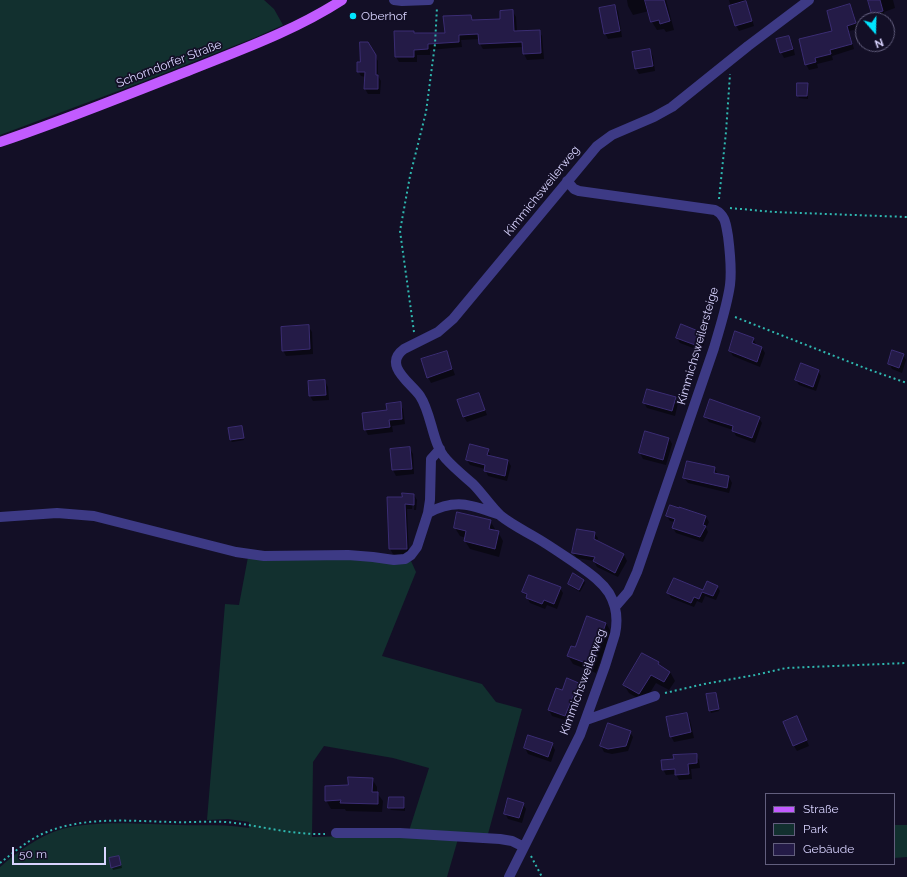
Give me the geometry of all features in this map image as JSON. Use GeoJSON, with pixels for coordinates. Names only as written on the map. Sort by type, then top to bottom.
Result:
{"type":"FeatureCollection","features":[{"type":"Feature","properties":{"kind":"main road","name":"Schorndorfer Straße"},"geometry":{"type":"LineString","coordinates":[[0,142],[260,42],[299,24],[342,0]]}},
{"type":"Feature","properties":{"kind":"street"},"geometry":{"type":"LineString","coordinates":[[394,0],[433,2]]}},
{"type":"Feature","properties":{"kind":"street","name":"Kimmichsweilerweg"},"geometry":{"type":"LineString","coordinates":[[500,515],[473,484],[445,458],[440,449],[422,399],[401,375],[398,369],[397,362],[399,355],[404,349],[438,332],[453,319],[587,156],[602,142],[618,132],[669,109],[809,0]]}},
{"type":"Feature","properties":{"kind":"street"},"geometry":{"type":"LineString","coordinates":[[567,181],[574,189],[579,191],[718,211]]}},
{"type":"Feature","properties":{"kind":"street","name":"Kimmichsweilersteige"},"geometry":{"type":"LineString","coordinates":[[615,607],[628,592],[640,566],[692,416],[724,311],[730,286],[730,256],[725,220],[718,211]]}},
{"type":"Feature","properties":{"kind":"street"},"geometry":{"type":"LineString","coordinates":[[0,517],[57,513],[82,514],[105,518],[247,555],[366,556],[398,560],[408,557],[417,547],[428,513],[430,500],[430,461],[432,456],[440,449]]}},
{"type":"Feature","properties":{"kind":"street","name":"Kimmichsweilerweg"},"geometry":{"type":"LineString","coordinates":[[428,513],[441,507],[452,504],[461,504],[500,515],[557,550],[591,574],[609,593],[615,607],[617,621],[615,634],[586,720],[577,742],[509,877]]}},
{"type":"Feature","properties":{"kind":"street"},"geometry":{"type":"LineString","coordinates":[[586,720],[655,696]]}},
{"type":"Feature","properties":{"kind":"street"},"geometry":{"type":"LineString","coordinates":[[336,833],[400,833],[500,839],[512,841],[524,847]]}},
{"type":"Feature","properties":{"kind":"path"},"geometry":{"type":"LineString","coordinates":[[416,343],[400,233],[410,176],[426,112],[435,44],[433,2]]}},
{"type":"Feature","properties":{"kind":"path"},"geometry":{"type":"LineString","coordinates":[[729,61],[730,70],[727,114],[718,211],[732,208],[774,212],[907,217]]}},
{"type":"Feature","properties":{"kind":"path"},"geometry":{"type":"LineString","coordinates":[[724,311],[833,356],[907,383]]}},
{"type":"Feature","properties":{"kind":"path"},"geometry":{"type":"LineString","coordinates":[[655,696],[688,687],[786,668],[907,663]]}},
{"type":"Feature","properties":{"kind":"path"},"geometry":{"type":"LineString","coordinates":[[0,863],[22,846],[42,834],[64,826],[88,822],[226,822],[295,833],[336,833]]}},
{"type":"Feature","properties":{"kind":"path"},"geometry":{"type":"LineString","coordinates":[[524,847],[542,877]]}},
{"type":"Feature","properties":{"kind":"green space"},"geometry":{"type":"Polygon","coordinates":[[[0,0],[264,0],[274,9],[283,25],[137,84],[0,135],[0,0]]]}},
{"type":"Feature","properties":{"kind":"green space"},"geometry":{"type":"Polygon","coordinates":[[[248,557],[323,558],[407,563],[411,561],[416,572],[382,656],[482,684],[496,702],[522,709],[488,834],[458,839],[447,877],[0,877],[0,867],[14,855],[53,832],[75,826],[120,823],[249,828],[249,822],[228,819],[207,820],[225,604],[239,605],[248,557]],[[324,746],[313,762],[312,837],[380,835],[409,831],[429,768],[393,758],[324,746]]]}},
{"type":"Feature","properties":{"kind":"green space"},"geometry":{"type":"Polygon","coordinates":[[[895,825],[907,825],[907,857],[895,858],[895,825]]]}},
{"type":"Feature","properties":{"kind":"building"},"geometry":{"type":"Polygon","coordinates":[[[645,0],[664,0],[670,21],[660,24],[659,20],[651,22],[645,0]]]}},
{"type":"Feature","properties":{"kind":"building"},"geometry":{"type":"Polygon","coordinates":[[[868,0],[880,0],[883,11],[871,12],[868,0]]]}},
{"type":"Feature","properties":{"kind":"building"},"geometry":{"type":"Polygon","coordinates":[[[746,1],[752,21],[735,26],[729,6],[746,1]]]}},
{"type":"Feature","properties":{"kind":"building"},"geometry":{"type":"Polygon","coordinates":[[[850,4],[855,20],[855,23],[847,26],[852,44],[830,50],[831,54],[815,58],[816,62],[805,65],[799,39],[832,31],[827,11],[850,4]]]}},
{"type":"Feature","properties":{"kind":"building"},"geometry":{"type":"Polygon","coordinates":[[[615,5],[620,31],[604,34],[599,8],[615,5]]]}},
{"type":"Feature","properties":{"kind":"building"},"geometry":{"type":"Polygon","coordinates":[[[513,10],[514,31],[540,30],[541,53],[523,54],[522,42],[479,44],[478,34],[459,35],[459,42],[428,44],[428,49],[414,50],[414,57],[395,57],[394,31],[414,31],[414,33],[445,33],[443,16],[471,15],[472,20],[500,19],[500,11],[513,10]]]}},
{"type":"Feature","properties":{"kind":"building"},"geometry":{"type":"Polygon","coordinates":[[[789,36],[793,49],[780,53],[776,39],[789,36]]]}},
{"type":"Feature","properties":{"kind":"building"},"geometry":{"type":"Polygon","coordinates":[[[360,42],[368,42],[376,55],[378,89],[364,89],[365,72],[357,72],[357,62],[360,62],[360,42]]]}},
{"type":"Feature","properties":{"kind":"building"},"geometry":{"type":"Polygon","coordinates":[[[650,49],[653,66],[635,69],[632,52],[650,49]]]}},
{"type":"Feature","properties":{"kind":"building"},"geometry":{"type":"Polygon","coordinates":[[[797,83],[808,83],[807,96],[797,96],[797,83]]]}},
{"type":"Feature","properties":{"kind":"building"},"geometry":{"type":"Polygon","coordinates":[[[681,324],[703,333],[698,346],[676,338],[681,324]]]}},
{"type":"Feature","properties":{"kind":"building"},"geometry":{"type":"Polygon","coordinates":[[[309,325],[310,349],[282,351],[281,327],[309,325]]]}},
{"type":"Feature","properties":{"kind":"building"},"geometry":{"type":"Polygon","coordinates":[[[735,331],[754,338],[752,343],[762,347],[757,362],[729,351],[735,331]]]}},
{"type":"Feature","properties":{"kind":"building"},"geometry":{"type":"Polygon","coordinates":[[[892,350],[904,354],[899,368],[888,364],[892,350]]]}},
{"type":"Feature","properties":{"kind":"building"},"geometry":{"type":"Polygon","coordinates":[[[447,351],[452,369],[427,378],[421,359],[447,351]]]}},
{"type":"Feature","properties":{"kind":"building"},"geometry":{"type":"Polygon","coordinates":[[[801,363],[819,370],[813,387],[795,380],[801,363]]]}},
{"type":"Feature","properties":{"kind":"building"},"geometry":{"type":"Polygon","coordinates":[[[325,380],[326,395],[309,396],[308,381],[325,380]]]}},
{"type":"Feature","properties":{"kind":"building"},"geometry":{"type":"Polygon","coordinates":[[[647,389],[676,397],[672,411],[643,403],[647,389]]]}},
{"type":"Feature","properties":{"kind":"building"},"geometry":{"type":"Polygon","coordinates":[[[479,393],[485,410],[463,417],[457,400],[479,393]]]}},
{"type":"Feature","properties":{"kind":"building"},"geometry":{"type":"Polygon","coordinates":[[[710,399],[760,417],[752,438],[732,431],[733,426],[704,417],[710,399]]]}},
{"type":"Feature","properties":{"kind":"building"},"geometry":{"type":"Polygon","coordinates":[[[401,402],[402,419],[389,420],[390,427],[364,430],[362,413],[387,410],[386,404],[401,402]]]}},
{"type":"Feature","properties":{"kind":"building"},"geometry":{"type":"Polygon","coordinates":[[[242,426],[244,438],[230,440],[228,428],[242,426]]]}},
{"type":"Feature","properties":{"kind":"building"},"geometry":{"type":"Polygon","coordinates":[[[645,431],[669,438],[663,460],[639,453],[645,431]]]}},
{"type":"Feature","properties":{"kind":"building"},"geometry":{"type":"Polygon","coordinates":[[[470,444],[489,449],[487,455],[508,460],[505,476],[484,471],[485,465],[466,460],[470,444]]]}},
{"type":"Feature","properties":{"kind":"building"},"geometry":{"type":"Polygon","coordinates":[[[410,447],[412,469],[392,470],[390,449],[410,447]]]}},
{"type":"Feature","properties":{"kind":"building"},"geometry":{"type":"Polygon","coordinates":[[[687,461],[715,467],[714,473],[729,476],[727,488],[683,478],[687,461]]]}},
{"type":"Feature","properties":{"kind":"building"},"geometry":{"type":"Polygon","coordinates":[[[402,493],[414,494],[414,505],[405,504],[407,549],[389,549],[387,497],[402,497],[402,493]]]}},
{"type":"Feature","properties":{"kind":"building"},"geometry":{"type":"Polygon","coordinates":[[[670,505],[706,516],[703,525],[706,526],[700,537],[672,528],[675,519],[666,516],[670,505]]]}},
{"type":"Feature","properties":{"kind":"building"},"geometry":{"type":"Polygon","coordinates":[[[457,512],[491,520],[489,529],[499,531],[495,549],[464,541],[466,531],[454,528],[457,512]]]}},
{"type":"Feature","properties":{"kind":"building"},"geometry":{"type":"Polygon","coordinates":[[[577,529],[595,532],[594,539],[624,554],[615,573],[593,561],[595,557],[572,553],[577,529]]]}},
{"type":"Feature","properties":{"kind":"building"},"geometry":{"type":"Polygon","coordinates":[[[573,573],[584,580],[579,590],[568,584],[573,573]]]}},
{"type":"Feature","properties":{"kind":"building"},"geometry":{"type":"Polygon","coordinates":[[[529,575],[561,587],[554,604],[544,600],[542,604],[526,598],[527,594],[522,592],[529,575]]]}},
{"type":"Feature","properties":{"kind":"building"},"geometry":{"type":"Polygon","coordinates":[[[674,578],[703,590],[707,581],[718,586],[713,596],[702,592],[699,599],[694,597],[691,603],[667,593],[674,578]]]}},
{"type":"Feature","properties":{"kind":"building"},"geometry":{"type":"Polygon","coordinates":[[[587,616],[606,623],[591,665],[567,656],[571,646],[575,647],[587,616]]]}},
{"type":"Feature","properties":{"kind":"building"},"geometry":{"type":"Polygon","coordinates":[[[642,653],[659,662],[658,664],[670,672],[664,682],[651,675],[639,694],[623,685],[642,653]]]}},
{"type":"Feature","properties":{"kind":"building"},"geometry":{"type":"Polygon","coordinates":[[[567,678],[581,684],[576,697],[573,696],[565,716],[548,710],[556,688],[562,690],[567,678]]]}},
{"type":"Feature","properties":{"kind":"building"},"geometry":{"type":"Polygon","coordinates":[[[716,693],[719,709],[709,711],[706,694],[716,693]]]}},
{"type":"Feature","properties":{"kind":"building"},"geometry":{"type":"Polygon","coordinates":[[[687,713],[691,732],[670,737],[666,717],[687,713]]]}},
{"type":"Feature","properties":{"kind":"building"},"geometry":{"type":"Polygon","coordinates":[[[797,716],[807,740],[793,746],[783,722],[797,716]]]}},
{"type":"Feature","properties":{"kind":"building"},"geometry":{"type":"Polygon","coordinates":[[[608,723],[631,731],[626,746],[608,749],[600,746],[608,723]]]}},
{"type":"Feature","properties":{"kind":"building"},"geometry":{"type":"Polygon","coordinates":[[[528,735],[553,743],[548,757],[524,748],[528,735]]]}},
{"type":"Feature","properties":{"kind":"building"},"geometry":{"type":"Polygon","coordinates":[[[697,754],[697,763],[688,764],[689,774],[675,775],[675,769],[662,770],[661,760],[674,759],[673,755],[697,754]]]}},
{"type":"Feature","properties":{"kind":"building"},"geometry":{"type":"Polygon","coordinates":[[[348,777],[373,778],[372,792],[378,792],[378,804],[340,803],[341,800],[325,801],[325,786],[348,785],[348,777]]]}},
{"type":"Feature","properties":{"kind":"building"},"geometry":{"type":"Polygon","coordinates":[[[389,797],[404,797],[404,808],[388,808],[389,797]]]}},
{"type":"Feature","properties":{"kind":"building"},"geometry":{"type":"Polygon","coordinates":[[[508,798],[524,803],[519,818],[504,814],[508,798]]]}},
{"type":"Feature","properties":{"kind":"building"},"geometry":{"type":"Polygon","coordinates":[[[119,856],[121,865],[111,868],[109,858],[119,856]]]}},
{"type":"Feature","properties":{"kind":"place","name":"Oberhof"},"geometry":{"type":"Point","coordinates":[353,16]}}]}
